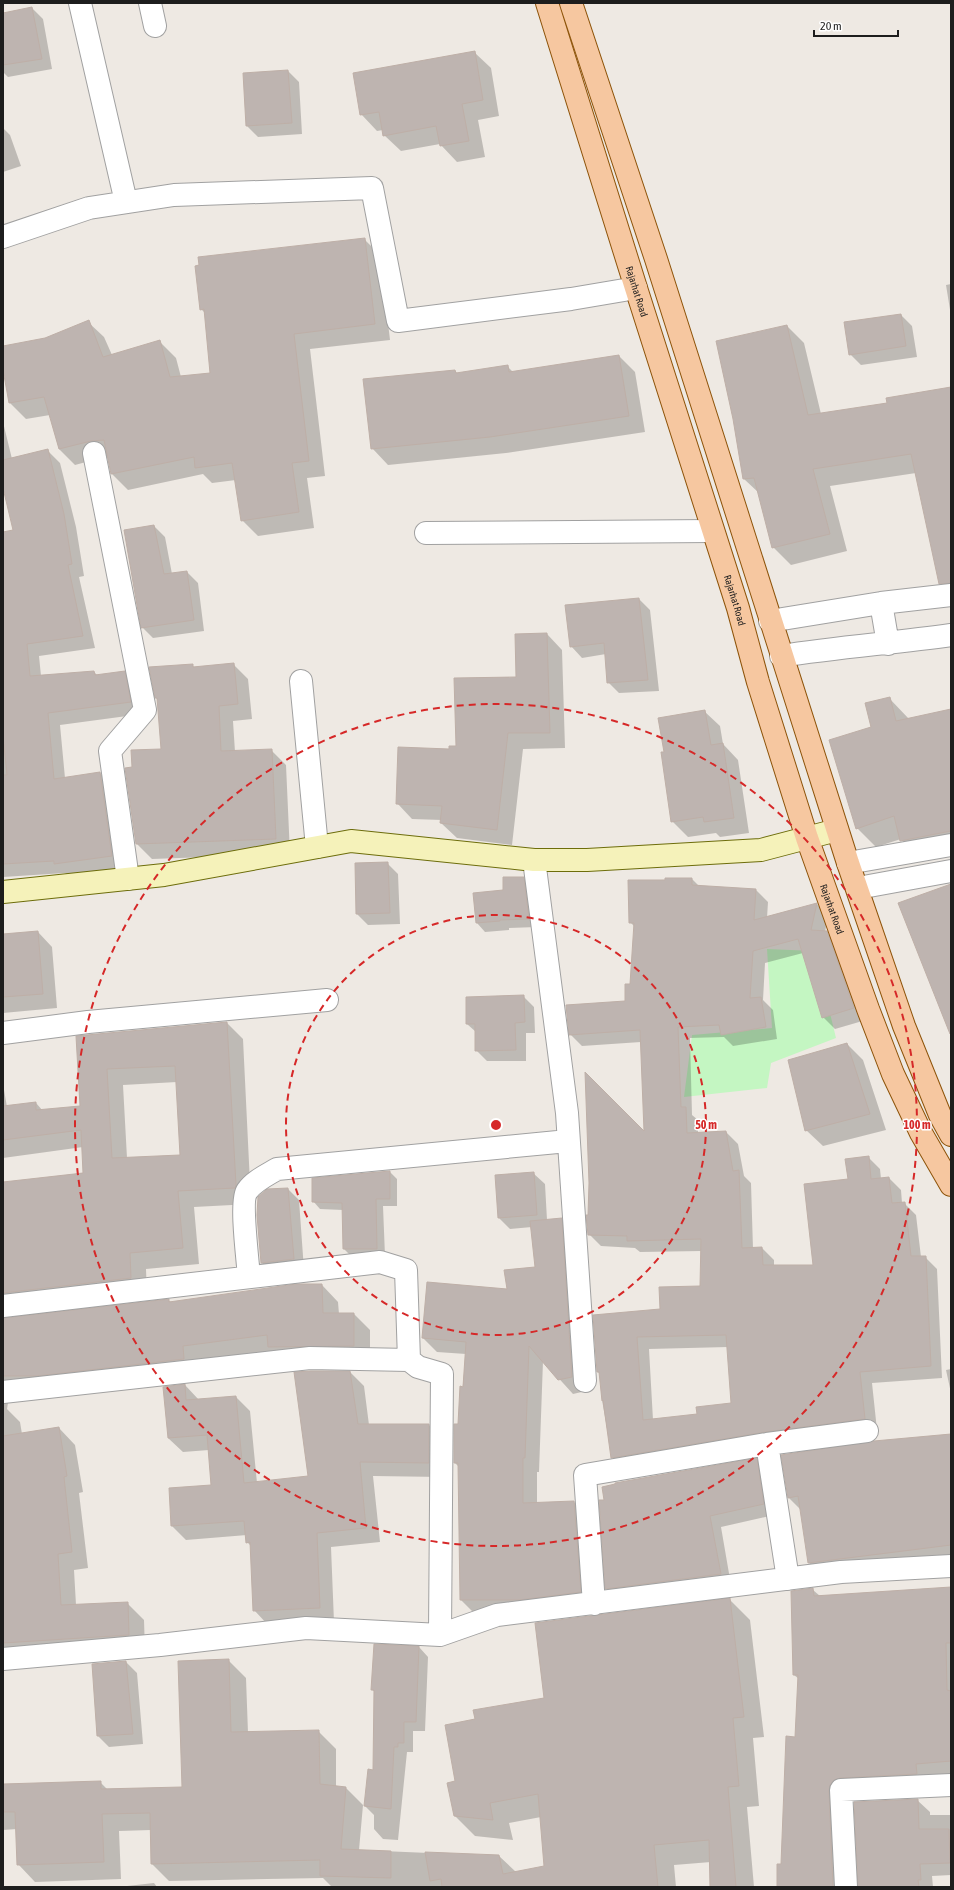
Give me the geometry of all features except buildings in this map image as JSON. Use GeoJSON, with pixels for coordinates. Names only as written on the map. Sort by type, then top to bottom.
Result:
{"type":"FeatureCollection","features":[{"type":"Feature","properties":{"kind":"main road","name":"Rajarhat Road"},"geometry":{"type":"LineString","coordinates":[[547,3],[712,531],[738,608],[758,682],[807,838],[893,1074],[921,1133],[951,1185]]}},
{"type":"Feature","properties":{"kind":"main road"},"geometry":{"type":"LineString","coordinates":[[571,3],[603,96],[734,502],[781,656],[848,864],[858,888],[904,1026],[940,1115],[951,1134]]}},
{"type":"Feature","properties":{"kind":"street"},"geometry":{"type":"LineString","coordinates":[[80,3],[126,202]]}},
{"type":"Feature","properties":{"kind":"street"},"geometry":{"type":"LineString","coordinates":[[150,3],[155,26]]}},
{"type":"Feature","properties":{"kind":"street"},"geometry":{"type":"LineString","coordinates":[[3,237],[88,208],[174,195],[372,188],[398,321],[571,299],[636,288]]}},
{"type":"Feature","properties":{"kind":"street"},"geometry":{"type":"LineString","coordinates":[[94,453],[145,710],[110,750],[128,879]]}},
{"type":"Feature","properties":{"kind":"street"},"geometry":{"type":"LineString","coordinates":[[426,533],[712,531]]}},
{"type":"Feature","properties":{"kind":"street"},"geometry":{"type":"LineString","coordinates":[[770,621],[881,603],[951,595]]}},
{"type":"Feature","properties":{"kind":"street"},"geometry":{"type":"LineString","coordinates":[[881,603],[888,644]]}},
{"type":"Feature","properties":{"kind":"street"},"geometry":{"type":"LineString","coordinates":[[781,656],[834,648],[888,644],[951,635]]}},
{"type":"Feature","properties":{"kind":"street"},"geometry":{"type":"LineString","coordinates":[[301,681],[317,847]]}},
{"type":"Feature","properties":{"kind":"street"},"geometry":{"type":"LineString","coordinates":[[3,892],[164,875],[351,841],[534,860],[587,860],[761,850],[837,830]]}},
{"type":"Feature","properties":{"kind":"street"},"geometry":{"type":"LineString","coordinates":[[848,864],[951,845]]}},
{"type":"Feature","properties":{"kind":"street"},"geometry":{"type":"LineString","coordinates":[[534,860],[567,1113],[585,1381]]}},
{"type":"Feature","properties":{"kind":"street"},"geometry":{"type":"LineString","coordinates":[[858,888],[951,871]]}},
{"type":"Feature","properties":{"kind":"street"},"geometry":{"type":"LineString","coordinates":[[3,1033],[88,1022],[327,1000]]}},
{"type":"Feature","properties":{"kind":"street"},"geometry":{"type":"LineString","coordinates":[[249,1277],[244,1206],[246,1192],[253,1184],[277,1169],[568,1141]]}},
{"type":"Feature","properties":{"kind":"street"},"geometry":{"type":"LineString","coordinates":[[3,1306],[380,1262],[406,1270],[409,1360]]}},
{"type":"Feature","properties":{"kind":"street"},"geometry":{"type":"LineString","coordinates":[[3,1392],[310,1358],[409,1360],[418,1367],[442,1374],[440,1635]]}},
{"type":"Feature","properties":{"kind":"street"},"geometry":{"type":"LineString","coordinates":[[594,1604],[585,1475],[768,1444],[867,1431]]}},
{"type":"Feature","properties":{"kind":"street"},"geometry":{"type":"LineString","coordinates":[[768,1444],[788,1579]]}},
{"type":"Feature","properties":{"kind":"street"},"geometry":{"type":"LineString","coordinates":[[3,1659],[160,1645],[306,1628],[440,1635],[497,1615],[841,1572],[951,1566]]}},
{"type":"Feature","properties":{"kind":"street"},"geometry":{"type":"LineString","coordinates":[[846,1887],[841,1790],[951,1785]]}},
{"type":"Feature","properties":{"kind":"green space"},"geometry":{"type":"Polygon","coordinates":[[[767,949],[815,951],[836,1038],[771,1063],[767,1088],[684,1097],[692,1035],[772,1028],[767,949]]]}}]}
